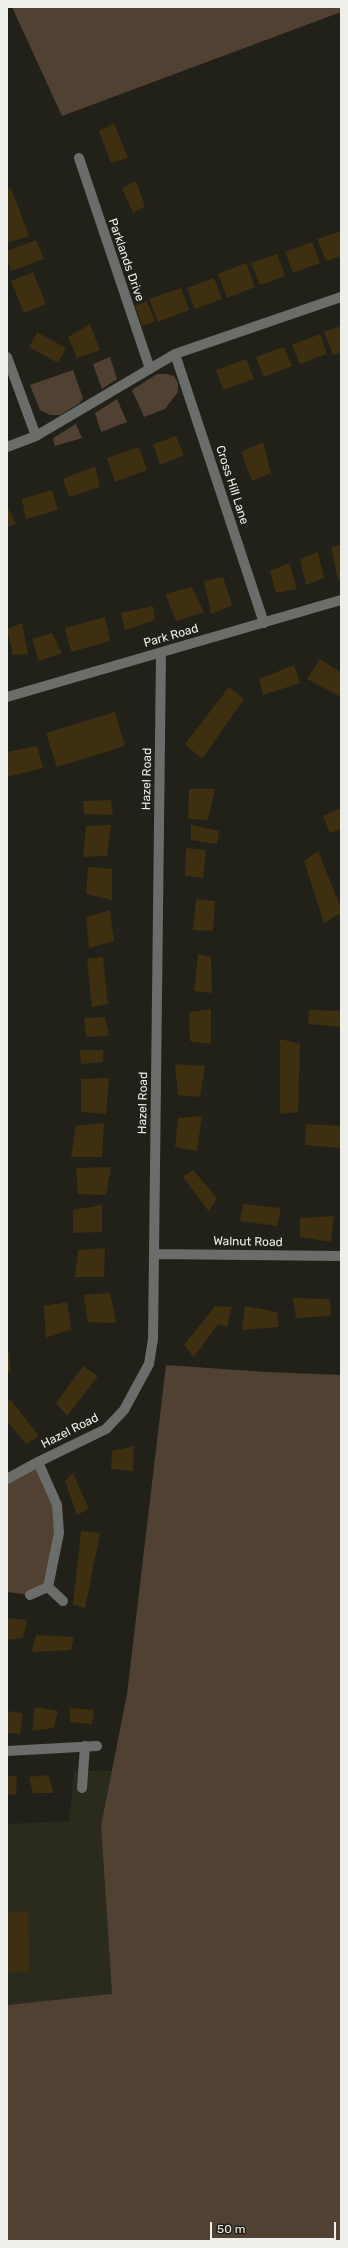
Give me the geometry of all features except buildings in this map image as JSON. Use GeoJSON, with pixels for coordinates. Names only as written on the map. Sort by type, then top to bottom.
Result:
{"type":"FeatureCollection","features":[{"type":"Feature","properties":{"kind":"street","name":"Parklands Drive"},"geometry":{"type":"LineString","coordinates":[[78,158],[150,369]]}},
{"type":"Feature","properties":{"kind":"street"},"geometry":{"type":"LineString","coordinates":[[7,447],[36,436],[175,354],[341,297]]}},
{"type":"Feature","properties":{"kind":"street","name":"Cross Hill Lane"},"geometry":{"type":"LineString","coordinates":[[175,354],[264,623]]}},
{"type":"Feature","properties":{"kind":"street"},"geometry":{"type":"LineString","coordinates":[[7,357],[36,436]]}},
{"type":"Feature","properties":{"kind":"street","name":"Park Road"},"geometry":{"type":"LineString","coordinates":[[7,697],[341,600]]}},
{"type":"Feature","properties":{"kind":"street","name":"Hazel Road"},"geometry":{"type":"LineString","coordinates":[[7,1479],[106,1429],[124,1410],[138,1387],[149,1364],[153,1339],[161,653]]}},
{"type":"Feature","properties":{"kind":"street","name":"Walnut Road"},"geometry":{"type":"LineString","coordinates":[[154,1254],[341,1256]]}},
{"type":"Feature","properties":{"kind":"street"},"geometry":{"type":"LineString","coordinates":[[38,1462],[57,1505],[59,1533],[48,1587]]}},
{"type":"Feature","properties":{"kind":"street"},"geometry":{"type":"LineString","coordinates":[[30,1595],[48,1587]]}},
{"type":"Feature","properties":{"kind":"street"},"geometry":{"type":"LineString","coordinates":[[48,1587],[63,1601]]}},
{"type":"Feature","properties":{"kind":"street"},"geometry":{"type":"LineString","coordinates":[[82,1788],[85,1746]]}},
{"type":"Feature","properties":{"kind":"street"},"geometry":{"type":"LineString","coordinates":[[7,1751],[97,1746]]}},
{"type":"Feature","properties":{"kind":"shaded area"},"geometry":{"type":"Polygon","coordinates":[[[12,7],[341,7],[341,12],[62,116],[12,7]]]}},
{"type":"Feature","properties":{"kind":"shaded area"},"geometry":{"type":"Polygon","coordinates":[[[110,357],[117,379],[102,389],[93,364],[110,357]]]}},
{"type":"Feature","properties":{"kind":"shaded area"},"geometry":{"type":"Polygon","coordinates":[[[73,370],[83,398],[80,403],[60,415],[50,415],[40,410],[30,385],[73,370]]]}},
{"type":"Feature","properties":{"kind":"shaded area"},"geometry":{"type":"Polygon","coordinates":[[[157,374],[174,376],[178,383],[178,392],[165,409],[144,417],[132,390],[157,374]]]}},
{"type":"Feature","properties":{"kind":"shaded area"},"geometry":{"type":"Polygon","coordinates":[[[117,399],[127,422],[101,432],[95,413],[117,399]]]}},
{"type":"Feature","properties":{"kind":"shaded area"},"geometry":{"type":"Polygon","coordinates":[[[76,424],[82,438],[55,446],[53,438],[76,424]]]}},
{"type":"Feature","properties":{"kind":"shaded area"},"geometry":{"type":"Polygon","coordinates":[[[166,1365],[266,1372],[341,1375],[341,2241],[7,2241],[7,2005],[112,1994],[101,1826],[127,1694],[166,1365]]]}},
{"type":"Feature","properties":{"kind":"shaded area"},"geometry":{"type":"Polygon","coordinates":[[[38,1462],[57,1505],[59,1533],[48,1587],[30,1595],[7,1592],[7,1479],[38,1462]]]}},
{"type":"Feature","properties":{"kind":"shaded area"},"geometry":{"type":"Polygon","coordinates":[[[74,1771],[112,1771],[101,1826],[112,1995],[7,2005],[7,1824],[69,1821],[74,1771]]]}}]}
